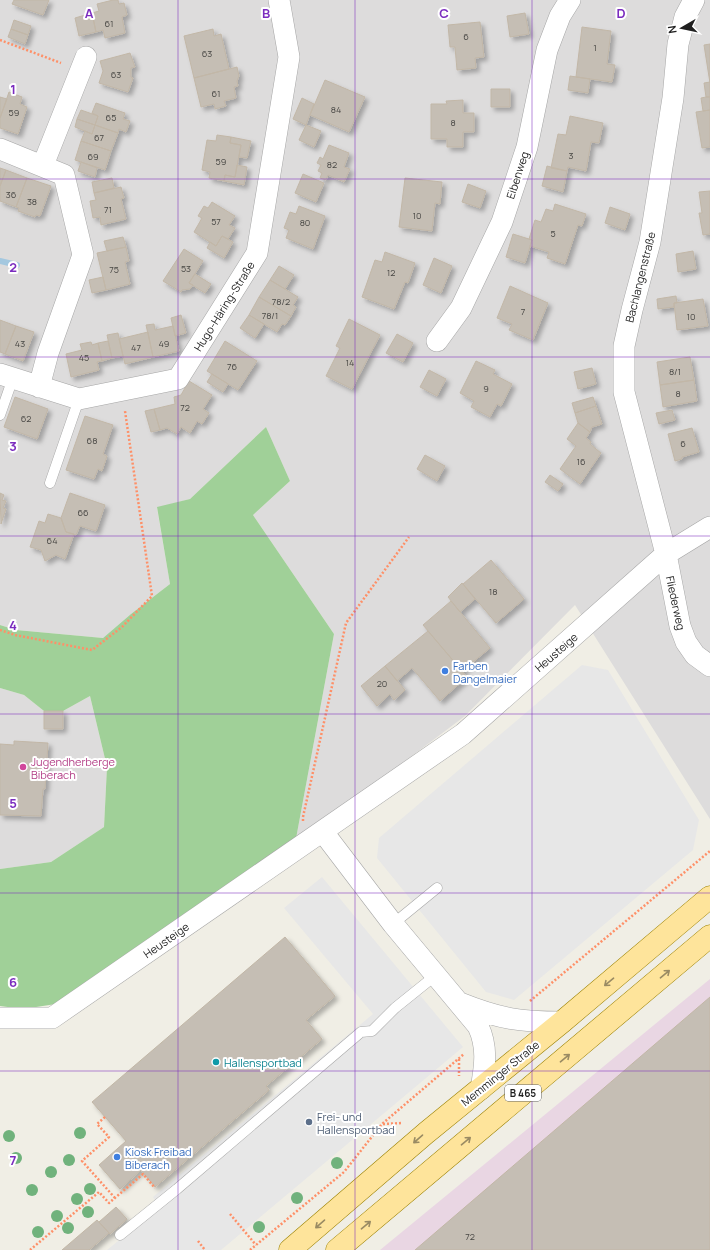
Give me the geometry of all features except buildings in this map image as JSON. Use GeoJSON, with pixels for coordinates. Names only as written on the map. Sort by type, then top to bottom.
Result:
{"type":"FeatureCollection","features":[{"type":"Feature","properties":{"kind":"main road","name":"Memminger Straße"},"geometry":{"type":"LineString","coordinates":[[290,1250],[426,1133],[562,1022],[710,897]]}},
{"type":"Feature","properties":{"kind":"main road","name":"B 465"},"geometry":{"type":"LineString","coordinates":[[337,1250],[710,936]]}},
{"type":"Feature","properties":{"kind":"street","name":"Hugo-Häring-Straße"},"geometry":{"type":"LineString","coordinates":[[6,376],[79,399],[178,379],[257,253],[289,57],[279,0]]}},
{"type":"Feature","properties":{"kind":"street","name":"Eibenweg"},"geometry":{"type":"LineString","coordinates":[[437,340],[461,308],[502,222],[527,147],[547,50],[560,16],[570,0]]}},
{"type":"Feature","properties":{"kind":"street","name":"Bachlangenstraße"},"geometry":{"type":"LineString","coordinates":[[666,554],[624,392],[624,346],[650,242],[673,98],[678,44],[685,17],[694,0]]}},
{"type":"Feature","properties":{"kind":"street"},"geometry":{"type":"LineString","coordinates":[[43,165],[83,64]]}},
{"type":"Feature","properties":{"kind":"street"},"geometry":{"type":"LineString","coordinates":[[0,149],[43,165],[64,175],[83,255],[48,353],[39,387]]}},
{"type":"Feature","properties":{"kind":"street","name":"Heusteige"},"geometry":{"type":"LineString","coordinates":[[0,1018],[52,1018],[315,837],[463,734],[666,554],[710,527]]}},
{"type":"Feature","properties":{"kind":"street","name":"Fliederweg"},"geometry":{"type":"LineString","coordinates":[[666,554],[680,626],[686,642],[695,655],[710,666]]}},
{"type":"Feature","properties":{"kind":"street"},"geometry":{"type":"LineString","coordinates":[[315,837],[393,924],[460,1002],[478,1026],[484,1039],[486,1060],[481,1089]]}},
{"type":"Feature","properties":{"kind":"street"},"geometry":{"type":"LineString","coordinates":[[460,1002],[490,1015],[509,1019],[527,1022],[562,1022]]}},
{"type":"Feature","properties":{"kind":"lane"},"geometry":{"type":"LineString","coordinates":[[0,416],[6,376]]}},
{"type":"Feature","properties":{"kind":"lane"},"geometry":{"type":"LineString","coordinates":[[50,483],[79,399]]}},
{"type":"Feature","properties":{"kind":"lane"},"geometry":{"type":"LineString","coordinates":[[393,924],[437,888]]}},
{"type":"Feature","properties":{"kind":"lane"},"geometry":{"type":"LineString","coordinates":[[120,1235],[164,1200],[361,1032],[372,1031],[395,1008],[436,975]]}},
{"type":"Feature","properties":{"kind":"path"},"geometry":{"type":"LineString","coordinates":[[0,40],[83,64]]}},
{"type":"Feature","properties":{"kind":"path"},"geometry":{"type":"LineString","coordinates":[[0,630],[15,635],[92,650],[122,627],[152,596],[123,391]]}},
{"type":"Feature","properties":{"kind":"path"},"geometry":{"type":"LineString","coordinates":[[315,837],[302,817],[346,623],[409,537]]}},
{"type":"Feature","properties":{"kind":"path"},"geometry":{"type":"LineString","coordinates":[[509,1019],[710,851]]}},
{"type":"Feature","properties":{"kind":"path"},"geometry":{"type":"LineString","coordinates":[[250,1250],[344,1172],[382,1124],[484,1039]]}},
{"type":"Feature","properties":{"kind":"path"},"geometry":{"type":"LineString","coordinates":[[455,1080],[460,1075],[459,1059]]}},
{"type":"Feature","properties":{"kind":"path"},"geometry":{"type":"LineString","coordinates":[[105,1117],[97,1124],[109,1137],[82,1161],[115,1198]]}},
{"type":"Feature","properties":{"kind":"path"},"geometry":{"type":"LineString","coordinates":[[382,1124],[401,1124],[407,1120]]}},
{"type":"Feature","properties":{"kind":"path"},"geometry":{"type":"LineString","coordinates":[[30,1250],[99,1192],[109,1203],[143,1174],[164,1200]]}},
{"type":"Feature","properties":{"kind":"path"},"geometry":{"type":"LineString","coordinates":[[230,1214],[256,1245]]}},
{"type":"Feature","properties":{"kind":"path"},"geometry":{"type":"LineString","coordinates":[[198,1241],[205,1250]]}},
{"type":"Feature","properties":{"kind":"shaded area"},"geometry":{"type":"Polygon","coordinates":[[[0,0],[710,0],[710,819],[575,605],[465,716],[295,844],[334,634],[253,515],[290,481],[266,427],[190,499],[157,508],[170,584],[103,638],[16,630],[0,625],[0,0]]]}},
{"type":"Feature","properties":{"kind":"shaded area"},"geometry":{"type":"Polygon","coordinates":[[[582,665],[608,670],[699,820],[693,850],[514,1000],[486,992],[377,858],[379,838],[582,665]]]}},
{"type":"Feature","properties":{"kind":"shaded area"},"geometry":{"type":"Polygon","coordinates":[[[0,688],[24,695],[44,711],[63,711],[90,696],[107,767],[104,827],[51,862],[0,869],[0,688]]]}},
{"type":"Feature","properties":{"kind":"shaded area","name":"Frei- und Hallensportbad"},"geometry":{"type":"Polygon","coordinates":[[[322,877],[463,1047],[221,1250],[107,1250],[160,1207],[153,1197],[373,1014],[284,908],[322,877]]]}},
{"type":"Feature","properties":{"kind":"shaded area"},"geometry":{"type":"Polygon","coordinates":[[[710,979],[710,1250],[380,1250],[710,979]]]}},
{"type":"Feature","properties":{"kind":"green space"},"geometry":{"type":"Polygon","coordinates":[[[266,427],[290,481],[253,515],[334,634],[295,844],[69,1002],[23,1009],[0,1006],[0,869],[51,862],[104,827],[107,767],[90,696],[63,711],[44,711],[24,695],[0,688],[0,625],[16,630],[103,638],[170,584],[157,507],[190,499],[266,427]]]}},
{"type":"Feature","properties":{"kind":"waterway"},"geometry":{"type":"LineString","coordinates":[[0,261],[17,265]]}},
{"type":"Feature","properties":{"kind":"place","name":"Farben Dangelmaier"},"geometry":{"type":"Point","coordinates":[445,671]}},
{"type":"Feature","properties":{"kind":"place","name":"Jugendherberge Biberach"},"geometry":{"type":"Point","coordinates":[23,767]}},
{"type":"Feature","properties":{"kind":"place","name":"Hallensportbad"},"geometry":{"type":"Point","coordinates":[216,1062]}},
{"type":"Feature","properties":{"kind":"place","name":"Frei- und Hallensportbad"},"geometry":{"type":"Point","coordinates":[309,1122]}},
{"type":"Feature","properties":{"kind":"place","name":"Kiosk Freibad Biberach"},"geometry":{"type":"Point","coordinates":[117,1157]}}]}
